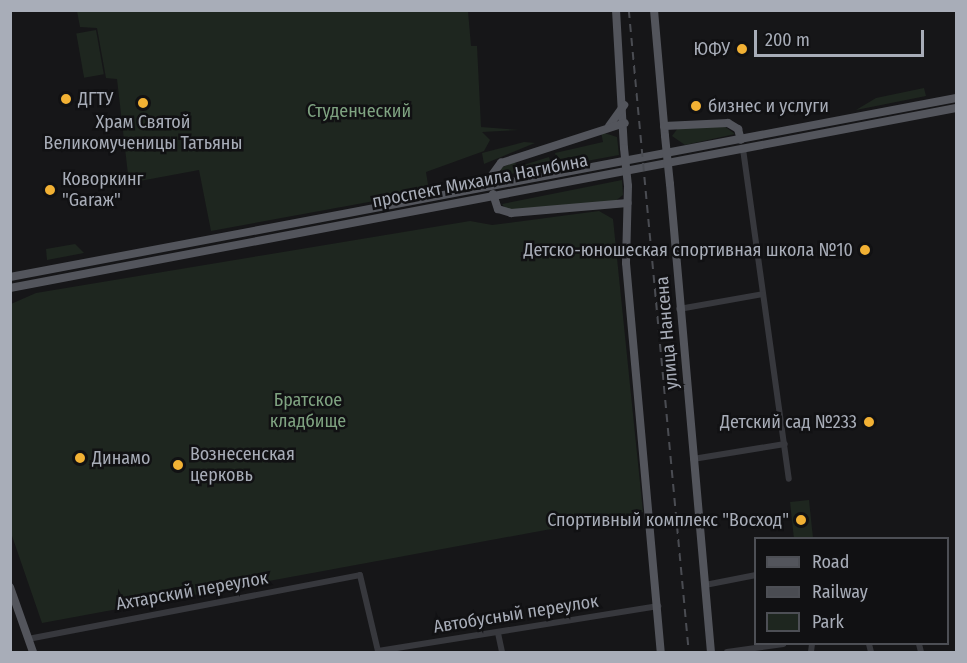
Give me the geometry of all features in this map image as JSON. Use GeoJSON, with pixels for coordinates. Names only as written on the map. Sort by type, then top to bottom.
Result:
{"type":"FeatureCollection","features":[{"type":"Feature","properties":{"kind":"main road","name":"улица Нансена"},"geometry":{"type":"LineString","coordinates":[[616,10],[626,123],[624,139],[628,186],[626,263],[661,652]]}},
{"type":"Feature","properties":{"kind":"main road","name":"улица Нансена"},"geometry":{"type":"LineString","coordinates":[[654,10],[711,652]]}},
{"type":"Feature","properties":{"kind":"main road","name":"проспект Михаила Нагибина"},"geometry":{"type":"LineString","coordinates":[[10,276],[957,98]]}},
{"type":"Feature","properties":{"kind":"main road"},"geometry":{"type":"LineString","coordinates":[[607,127],[625,103]]}},
{"type":"Feature","properties":{"kind":"main road","name":"проспект Михаила Нагибина"},"geometry":{"type":"LineString","coordinates":[[10,288],[492,194],[957,108]]}},
{"type":"Feature","properties":{"kind":"main road"},"geometry":{"type":"LineString","coordinates":[[484,186],[504,161],[607,127],[626,123]]}},
{"type":"Feature","properties":{"kind":"main road"},"geometry":{"type":"LineString","coordinates":[[663,126],[728,123],[738,129],[741,140]]}},
{"type":"Feature","properties":{"kind":"main road"},"geometry":{"type":"LineString","coordinates":[[607,127],[624,139]]}},
{"type":"Feature","properties":{"kind":"main road"},"geometry":{"type":"LineString","coordinates":[[491,175],[497,184]]}},
{"type":"Feature","properties":{"kind":"main road"},"geometry":{"type":"LineString","coordinates":[[492,194],[498,209],[511,213],[628,203]]}},
{"type":"Feature","properties":{"kind":"main road"},"geometry":{"type":"LineString","coordinates":[[10,587],[33,652]]}},
{"type":"Feature","properties":{"kind":"street"},"geometry":{"type":"LineString","coordinates":[[743,149],[789,479]]}},
{"type":"Feature","properties":{"kind":"street"},"geometry":{"type":"LineString","coordinates":[[679,309],[763,294]]}},
{"type":"Feature","properties":{"kind":"street"},"geometry":{"type":"LineString","coordinates":[[693,459],[785,444]]}},
{"type":"Feature","properties":{"kind":"street"},"geometry":{"type":"LineString","coordinates":[[705,585],[754,575]]}},
{"type":"Feature","properties":{"kind":"street","name":"Ахтарский переулок"},"geometry":{"type":"LineString","coordinates":[[28,639],[362,576],[378,651]]}},
{"type":"Feature","properties":{"kind":"street","name":"Автобусный переулок"},"geometry":{"type":"LineString","coordinates":[[378,651],[658,606]]}},
{"type":"Feature","properties":{"kind":"street"},"geometry":{"type":"LineString","coordinates":[[498,633],[502,652]]}},
{"type":"Feature","properties":{"kind":"street"},"geometry":{"type":"LineString","coordinates":[[727,652],[776,645]]}},
{"type":"Feature","properties":{"kind":"green space","name":"Студенческий"},"geometry":{"type":"Polygon","coordinates":[[[77,11],[468,11],[471,46],[477,46],[481,127],[519,130],[482,132],[490,140],[484,151],[426,172],[429,191],[211,231],[199,170],[129,183],[117,79],[106,78],[97,28],[80,27],[77,11]]]}},
{"type":"Feature","properties":{"kind":"green space"},"geometry":{"type":"Polygon","coordinates":[[[96,30],[104,74],[84,78],[76,33],[96,30]]]}},
{"type":"Feature","properties":{"kind":"green space"},"geometry":{"type":"Polygon","coordinates":[[[924,88],[926,96],[856,110],[876,98],[924,88]]]}},
{"type":"Feature","properties":{"kind":"green space"},"geometry":{"type":"Polygon","coordinates":[[[724,126],[735,134],[685,145],[672,136],[678,128],[724,126]]]}},
{"type":"Feature","properties":{"kind":"green space"},"geometry":{"type":"Polygon","coordinates":[[[601,132],[617,137],[619,155],[559,166],[555,153],[603,142],[601,132]]]}},
{"type":"Feature","properties":{"kind":"green space"},"geometry":{"type":"Polygon","coordinates":[[[524,142],[535,143],[484,164],[482,153],[524,142]]]}},
{"type":"Feature","properties":{"kind":"green space"},"geometry":{"type":"Polygon","coordinates":[[[549,157],[552,168],[496,176],[500,168],[515,162],[517,167],[549,157]]]}},
{"type":"Feature","properties":{"kind":"green space"},"geometry":{"type":"Polygon","coordinates":[[[622,180],[623,195],[614,202],[508,211],[502,204],[622,180]]]}},
{"type":"Feature","properties":{"kind":"green space","name":"Братское кладбище"},"geometry":{"type":"Polygon","coordinates":[[[599,211],[613,219],[643,512],[42,623],[11,533],[11,304],[36,293],[470,221],[492,225],[599,211]]]}},
{"type":"Feature","properties":{"kind":"green space"},"geometry":{"type":"Polygon","coordinates":[[[75,244],[84,253],[47,260],[46,249],[75,244]]]}},
{"type":"Feature","properties":{"kind":"green space","name":"Спортивный комплекс \"Восход\""},"geometry":{"type":"Polygon","coordinates":[[[809,500],[813,537],[794,537],[790,502],[809,500]]]}},
{"type":"Feature","properties":{"kind":"railway"},"geometry":{"type":"LineString","coordinates":[[629,10],[689,652]]}},
{"type":"Feature","properties":{"kind":"place","name":"ЮФУ"},"geometry":{"type":"Point","coordinates":[742,49]}},
{"type":"Feature","properties":{"kind":"place","name":"ДГТУ"},"geometry":{"type":"Point","coordinates":[66,99]}},
{"type":"Feature","properties":{"kind":"place","name":"Храм Святой Великомученицы Татьяны"},"geometry":{"type":"Point","coordinates":[143,103]}},
{"type":"Feature","properties":{"kind":"place","name":"бизнес и услуги"},"geometry":{"type":"Point","coordinates":[696,106]}},
{"type":"Feature","properties":{"kind":"place","name":"Коворкинг \"Gаraж\""},"geometry":{"type":"Point","coordinates":[50,190]}},
{"type":"Feature","properties":{"kind":"place","name":"Детско-юношеская спортивная школа №10"},"geometry":{"type":"Point","coordinates":[865,250]}},
{"type":"Feature","properties":{"kind":"place","name":"Детский сад №233"},"geometry":{"type":"Point","coordinates":[869,422]}},
{"type":"Feature","properties":{"kind":"place","name":"Динамо"},"geometry":{"type":"Point","coordinates":[80,458]}},
{"type":"Feature","properties":{"kind":"place","name":"Вознесенская церковь"},"geometry":{"type":"Point","coordinates":[178,465]}},
{"type":"Feature","properties":{"kind":"place","name":"Спортивный комплекс \"Восход\""},"geometry":{"type":"Point","coordinates":[801,520]}}]}
